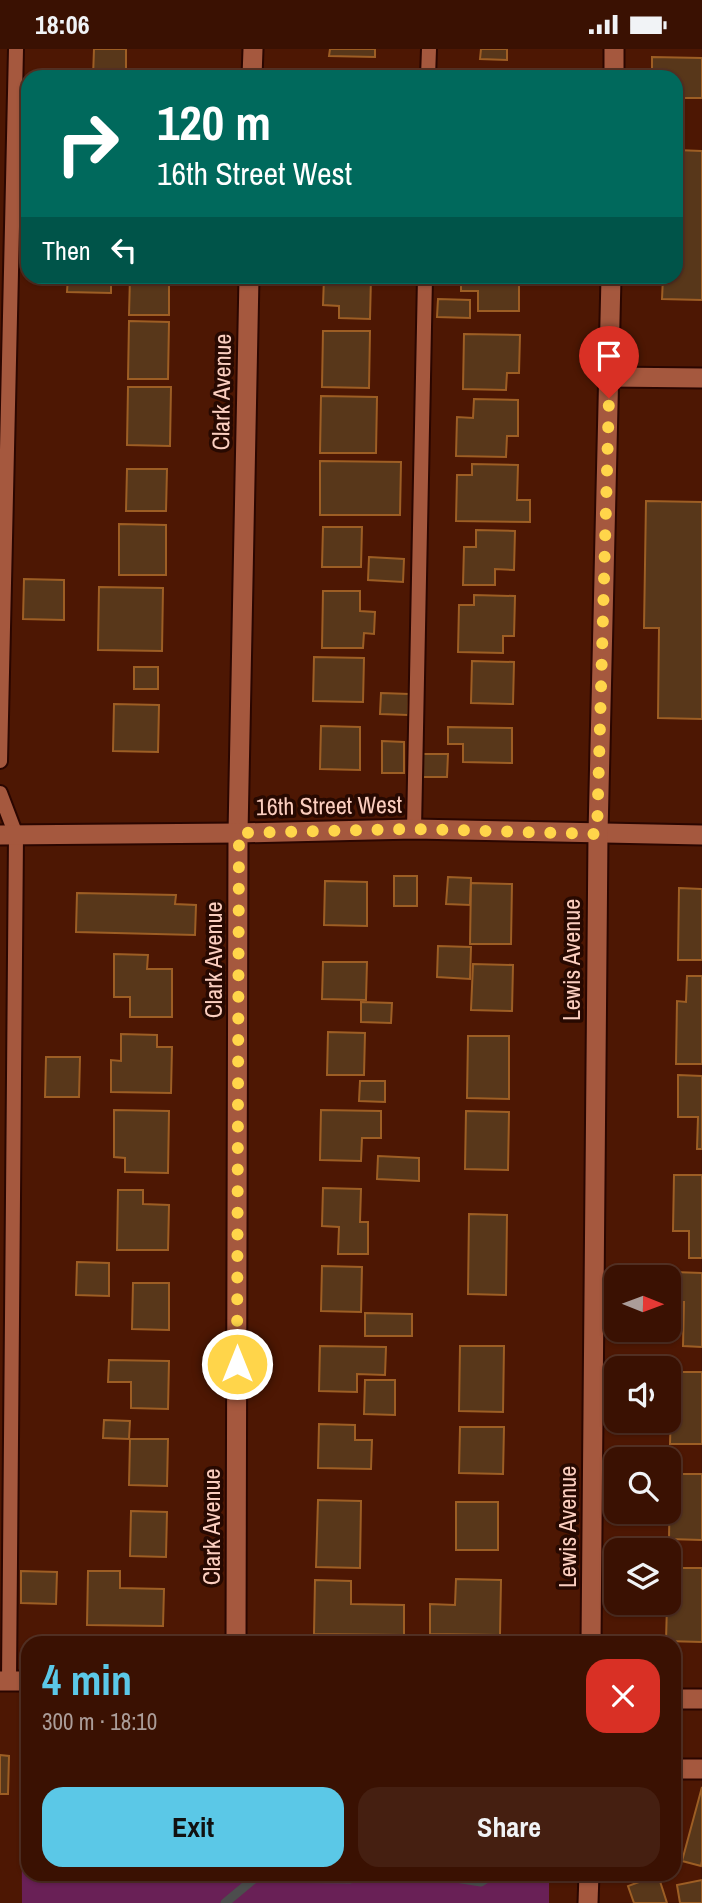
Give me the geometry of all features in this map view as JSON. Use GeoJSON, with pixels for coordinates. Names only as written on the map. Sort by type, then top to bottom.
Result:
{"type":"FeatureCollection","features":[{"type":"Feature","properties":{"kind":"street"},"geometry":{"type":"LineString","coordinates":[[253,49],[253,70]]}},
{"type":"Feature","properties":{"kind":"street"},"geometry":{"type":"LineString","coordinates":[[614,49],[614,70]]}},
{"type":"Feature","properties":{"kind":"street","name":"Clark Avenue"},"geometry":{"type":"LineString","coordinates":[[236,1636],[239,833],[249,284]]}},
{"type":"Feature","properties":{"kind":"street","name":"Lewis Avenue"},"geometry":{"type":"LineString","coordinates":[[592,1636],[597,834],[611,284]]}},
{"type":"Feature","properties":{"kind":"street"},"geometry":{"type":"LineString","coordinates":[[609,377],[702,378]]}},
{"type":"Feature","properties":{"kind":"street","name":"16th Street West"},"geometry":{"type":"LineString","coordinates":[[8,835],[414,829],[702,835]]}},
{"type":"Feature","properties":{"kind":"street"},"geometry":{"type":"LineString","coordinates":[[681,1699],[702,1699]]}},
{"type":"Feature","properties":{"kind":"street"},"geometry":{"type":"LineString","coordinates":[[681,1769],[702,1769]]}},
{"type":"Feature","properties":{"kind":"street"},"geometry":{"type":"LineString","coordinates":[[588,1903],[589,1881]]}},
{"type":"Feature","properties":{"kind":"lane"},"geometry":{"type":"LineString","coordinates":[[0,761],[16,49]]}},
{"type":"Feature","properties":{"kind":"lane"},"geometry":{"type":"LineString","coordinates":[[428,70],[429,49]]}},
{"type":"Feature","properties":{"kind":"lane"},"geometry":{"type":"LineString","coordinates":[[414,829],[425,284]]}},
{"type":"Feature","properties":{"kind":"lane"},"geometry":{"type":"LineString","coordinates":[[0,793],[8,835],[12,1681]]}},
{"type":"Feature","properties":{"kind":"shaded area"},"geometry":{"type":"Polygon","coordinates":[[[22,1881],[549,1881],[549,1903],[22,1903],[22,1881]]]}},
{"type":"Feature","properties":{"kind":"building"},"geometry":{"type":"Polygon","coordinates":[[[94,49],[126,49],[126,70],[93,70],[94,49]]]}},
{"type":"Feature","properties":{"kind":"building"},"geometry":{"type":"Polygon","coordinates":[[[330,49],[375,49],[375,57],[329,56],[330,49]]]}},
{"type":"Feature","properties":{"kind":"building"},"geometry":{"type":"Polygon","coordinates":[[[481,49],[507,49],[507,60],[480,59],[481,49]]]}},
{"type":"Feature","properties":{"kind":"building"},"geometry":{"type":"Polygon","coordinates":[[[652,57],[702,58],[702,98],[683,98],[683,70],[652,70],[652,57]]]}},
{"type":"Feature","properties":{"kind":"building"},"geometry":{"type":"Polygon","coordinates":[[[683,150],[702,151],[702,300],[662,299],[663,284],[683,284],[683,150]]]}},
{"type":"Feature","properties":{"kind":"building"},"geometry":{"type":"Polygon","coordinates":[[[68,284],[111,284],[111,293],[67,292],[68,284]]]}},
{"type":"Feature","properties":{"kind":"building"},"geometry":{"type":"Polygon","coordinates":[[[130,284],[169,284],[169,315],[129,315],[130,284]]]}},
{"type":"Feature","properties":{"kind":"building"},"geometry":{"type":"Polygon","coordinates":[[[324,284],[371,284],[370,319],[339,318],[339,306],[323,305],[324,284]]]}},
{"type":"Feature","properties":{"kind":"building"},"geometry":{"type":"Polygon","coordinates":[[[461,284],[519,284],[519,311],[478,311],[478,291],[461,291],[461,284]]]}},
{"type":"Feature","properties":{"kind":"building"},"geometry":{"type":"Polygon","coordinates":[[[438,299],[470,300],[470,318],[437,317],[438,299]]]}},
{"type":"Feature","properties":{"kind":"building"},"geometry":{"type":"Polygon","coordinates":[[[129,321],[169,322],[168,379],[128,379],[129,321]]]}},
{"type":"Feature","properties":{"kind":"building"},"geometry":{"type":"Polygon","coordinates":[[[323,331],[370,331],[369,388],[322,387],[323,331]]]}},
{"type":"Feature","properties":{"kind":"building"},"geometry":{"type":"Polygon","coordinates":[[[464,334],[520,335],[519,373],[507,373],[506,390],[463,389],[464,334]]]}},
{"type":"Feature","properties":{"kind":"building"},"geometry":{"type":"Polygon","coordinates":[[[128,387],[171,387],[170,446],[127,445],[128,387]]]}},
{"type":"Feature","properties":{"kind":"building"},"geometry":{"type":"Polygon","coordinates":[[[321,396],[377,397],[376,453],[320,453],[321,396]]]}},
{"type":"Feature","properties":{"kind":"building"},"geometry":{"type":"Polygon","coordinates":[[[474,399],[518,400],[518,436],[507,436],[506,457],[456,456],[457,417],[473,418],[474,399]]]}},
{"type":"Feature","properties":{"kind":"building"},"geometry":{"type":"Polygon","coordinates":[[[320,461],[401,462],[400,515],[320,515],[320,461]]]}},
{"type":"Feature","properties":{"kind":"building"},"geometry":{"type":"Polygon","coordinates":[[[472,464],[518,465],[517,500],[530,500],[530,522],[456,521],[457,475],[472,475],[472,464]]]}},
{"type":"Feature","properties":{"kind":"building"},"geometry":{"type":"Polygon","coordinates":[[[127,469],[167,469],[166,511],[126,511],[127,469]]]}},
{"type":"Feature","properties":{"kind":"building"},"geometry":{"type":"Polygon","coordinates":[[[646,501],[702,502],[702,719],[658,718],[659,628],[644,628],[646,501]]]}},
{"type":"Feature","properties":{"kind":"building"},"geometry":{"type":"Polygon","coordinates":[[[119,524],[166,525],[166,575],[119,575],[119,524]]]}},
{"type":"Feature","properties":{"kind":"building"},"geometry":{"type":"Polygon","coordinates":[[[323,527],[362,527],[361,567],[322,567],[323,527]]]}},
{"type":"Feature","properties":{"kind":"building"},"geometry":{"type":"Polygon","coordinates":[[[476,530],[515,531],[514,570],[495,569],[495,585],[463,585],[464,547],[476,547],[476,530]]]}},
{"type":"Feature","properties":{"kind":"building"},"geometry":{"type":"Polygon","coordinates":[[[369,557],[404,559],[403,582],[368,580],[369,557]]]}},
{"type":"Feature","properties":{"kind":"building"},"geometry":{"type":"Polygon","coordinates":[[[24,579],[64,580],[64,620],[23,619],[24,579]]]}},
{"type":"Feature","properties":{"kind":"building"},"geometry":{"type":"Polygon","coordinates":[[[99,587],[163,588],[162,651],[98,650],[99,587]]]}},
{"type":"Feature","properties":{"kind":"building"},"geometry":{"type":"Polygon","coordinates":[[[323,591],[360,591],[360,611],[375,612],[374,634],[364,633],[363,648],[322,648],[323,591]]]}},
{"type":"Feature","properties":{"kind":"building"},"geometry":{"type":"Polygon","coordinates":[[[474,595],[515,596],[514,636],[503,636],[503,653],[458,652],[459,605],[474,605],[474,595]]]}},
{"type":"Feature","properties":{"kind":"building"},"geometry":{"type":"Polygon","coordinates":[[[314,657],[364,658],[363,702],[313,701],[314,657]]]}},
{"type":"Feature","properties":{"kind":"building"},"geometry":{"type":"Polygon","coordinates":[[[472,661],[514,662],[513,704],[471,703],[472,661]]]}},
{"type":"Feature","properties":{"kind":"building"},"geometry":{"type":"Polygon","coordinates":[[[134,667],[158,667],[158,689],[134,689],[134,667]]]}},
{"type":"Feature","properties":{"kind":"building"},"geometry":{"type":"Polygon","coordinates":[[[381,693],[409,694],[408,715],[380,714],[381,693]]]}},
{"type":"Feature","properties":{"kind":"building"},"geometry":{"type":"Polygon","coordinates":[[[114,704],[159,705],[158,752],[113,751],[114,704]]]}},
{"type":"Feature","properties":{"kind":"building"},"geometry":{"type":"Polygon","coordinates":[[[321,726],[360,727],[360,770],[320,769],[321,726]]]}},
{"type":"Feature","properties":{"kind":"building"},"geometry":{"type":"Polygon","coordinates":[[[448,727],[512,728],[512,763],[463,762],[463,744],[448,744],[448,727]]]}},
{"type":"Feature","properties":{"kind":"building"},"geometry":{"type":"Polygon","coordinates":[[[382,741],[404,742],[404,773],[382,773],[382,741]]]}},
{"type":"Feature","properties":{"kind":"building"},"geometry":{"type":"Polygon","coordinates":[[[422,754],[448,754],[447,777],[422,777],[422,754]]]}},
{"type":"Feature","properties":{"kind":"building"},"geometry":{"type":"Polygon","coordinates":[[[394,876],[417,876],[417,906],[394,906],[394,876]]]}},
{"type":"Feature","properties":{"kind":"building"},"geometry":{"type":"Polygon","coordinates":[[[448,877],[471,878],[470,905],[446,904],[448,877]]]}},
{"type":"Feature","properties":{"kind":"building"},"geometry":{"type":"Polygon","coordinates":[[[325,881],[367,882],[367,926],[324,925],[325,881]]]}},
{"type":"Feature","properties":{"kind":"building"},"geometry":{"type":"Polygon","coordinates":[[[471,883],[512,884],[511,944],[470,944],[471,883]]]}},
{"type":"Feature","properties":{"kind":"building"},"geometry":{"type":"Polygon","coordinates":[[[679,888],[702,889],[702,960],[678,960],[679,888]]]}},
{"type":"Feature","properties":{"kind":"building"},"geometry":{"type":"Polygon","coordinates":[[[77,893],[176,895],[175,904],[196,905],[195,935],[76,932],[77,893]]]}},
{"type":"Feature","properties":{"kind":"building"},"geometry":{"type":"Polygon","coordinates":[[[438,946],[471,947],[470,979],[437,977],[438,946]]]}},
{"type":"Feature","properties":{"kind":"building"},"geometry":{"type":"Polygon","coordinates":[[[114,954],[148,955],[147,969],[172,969],[172,1017],[130,1017],[130,997],[114,997],[114,954]]]}},
{"type":"Feature","properties":{"kind":"building"},"geometry":{"type":"Polygon","coordinates":[[[323,962],[367,962],[366,1000],[322,999],[323,962]]]}},
{"type":"Feature","properties":{"kind":"building"},"geometry":{"type":"Polygon","coordinates":[[[473,964],[513,965],[512,1011],[471,1010],[473,964]]]}},
{"type":"Feature","properties":{"kind":"building"},"geometry":{"type":"Polygon","coordinates":[[[687,976],[702,976],[702,1064],[676,1064],[677,1001],[686,1002],[687,976]]]}},
{"type":"Feature","properties":{"kind":"building"},"geometry":{"type":"Polygon","coordinates":[[[361,1002],[392,1003],[391,1023],[361,1022],[361,1002]]]}},
{"type":"Feature","properties":{"kind":"building"},"geometry":{"type":"Polygon","coordinates":[[[328,1032],[365,1033],[364,1075],[327,1075],[328,1032]]]}},
{"type":"Feature","properties":{"kind":"building"},"geometry":{"type":"Polygon","coordinates":[[[121,1034],[157,1035],[157,1047],[172,1047],[171,1093],[111,1092],[111,1060],[121,1061],[121,1034]]]}},
{"type":"Feature","properties":{"kind":"building"},"geometry":{"type":"Polygon","coordinates":[[[468,1036],[509,1036],[509,1099],[467,1098],[468,1036]]]}},
{"type":"Feature","properties":{"kind":"building"},"geometry":{"type":"Polygon","coordinates":[[[46,1057],[80,1057],[79,1097],[45,1097],[46,1057]]]}},
{"type":"Feature","properties":{"kind":"building"},"geometry":{"type":"Polygon","coordinates":[[[678,1075],[702,1076],[702,1149],[697,1149],[698,1117],[678,1117],[678,1075]]]}},
{"type":"Feature","properties":{"kind":"building"},"geometry":{"type":"Polygon","coordinates":[[[360,1081],[385,1081],[385,1102],[359,1101],[360,1081]]]}},
{"type":"Feature","properties":{"kind":"building"},"geometry":{"type":"Polygon","coordinates":[[[114,1110],[169,1111],[168,1173],[125,1172],[125,1158],[114,1157],[114,1110]]]}},
{"type":"Feature","properties":{"kind":"building"},"geometry":{"type":"Polygon","coordinates":[[[321,1110],[381,1111],[381,1138],[362,1138],[361,1161],[320,1160],[321,1110]]]}},
{"type":"Feature","properties":{"kind":"building"},"geometry":{"type":"Polygon","coordinates":[[[466,1111],[509,1112],[508,1170],[465,1169],[466,1111]]]}},
{"type":"Feature","properties":{"kind":"building"},"geometry":{"type":"Polygon","coordinates":[[[378,1156],[419,1158],[419,1181],[377,1179],[378,1156]]]}},
{"type":"Feature","properties":{"kind":"building"},"geometry":{"type":"Polygon","coordinates":[[[674,1175],[702,1175],[702,1258],[689,1258],[689,1231],[673,1231],[674,1175]]]}},
{"type":"Feature","properties":{"kind":"building"},"geometry":{"type":"Polygon","coordinates":[[[323,1188],[361,1189],[360,1222],[368,1222],[368,1254],[338,1254],[339,1227],[322,1226],[323,1188]]]}},
{"type":"Feature","properties":{"kind":"building"},"geometry":{"type":"Polygon","coordinates":[[[118,1190],[143,1190],[143,1204],[169,1205],[168,1250],[117,1250],[118,1190]]]}},
{"type":"Feature","properties":{"kind":"building"},"geometry":{"type":"Polygon","coordinates":[[[469,1214],[507,1215],[506,1295],[468,1294],[469,1214]]]}},
{"type":"Feature","properties":{"kind":"building"},"geometry":{"type":"Polygon","coordinates":[[[77,1262],[109,1263],[109,1296],[76,1295],[77,1262]]]}},
{"type":"Feature","properties":{"kind":"building"},"geometry":{"type":"Polygon","coordinates":[[[322,1266],[362,1267],[361,1312],[321,1311],[322,1266]]]}},
{"type":"Feature","properties":{"kind":"building"},"geometry":{"type":"Polygon","coordinates":[[[681,1272],[702,1273],[702,1347],[683,1346],[684,1302],[681,1302],[681,1272]]]}},
{"type":"Feature","properties":{"kind":"building"},"geometry":{"type":"Polygon","coordinates":[[[133,1283],[169,1283],[169,1330],[132,1329],[133,1283]]]}},
{"type":"Feature","properties":{"kind":"building"},"geometry":{"type":"Polygon","coordinates":[[[365,1313],[412,1314],[412,1336],[365,1336],[365,1313]]]}},
{"type":"Feature","properties":{"kind":"building"},"geometry":{"type":"Polygon","coordinates":[[[320,1346],[386,1347],[385,1375],[357,1374],[357,1392],[319,1391],[320,1346]]]}},
{"type":"Feature","properties":{"kind":"building"},"geometry":{"type":"Polygon","coordinates":[[[460,1346],[504,1346],[503,1412],[459,1411],[460,1346]]]}},
{"type":"Feature","properties":{"kind":"building"},"geometry":{"type":"Polygon","coordinates":[[[109,1360],[169,1361],[168,1409],[131,1408],[131,1382],[108,1382],[109,1360]]]}},
{"type":"Feature","properties":{"kind":"building"},"geometry":{"type":"Polygon","coordinates":[[[681,1372],[702,1372],[702,1444],[670,1444],[670,1433],[681,1433],[681,1372]]]}},
{"type":"Feature","properties":{"kind":"building"},"geometry":{"type":"Polygon","coordinates":[[[365,1380],[395,1380],[395,1415],[364,1414],[365,1380]]]}},
{"type":"Feature","properties":{"kind":"building"},"geometry":{"type":"Polygon","coordinates":[[[104,1420],[130,1421],[129,1439],[103,1438],[104,1420]]]}},
{"type":"Feature","properties":{"kind":"building"},"geometry":{"type":"Polygon","coordinates":[[[319,1424],[355,1425],[355,1440],[372,1440],[371,1469],[318,1468],[319,1424]]]}},
{"type":"Feature","properties":{"kind":"building"},"geometry":{"type":"Polygon","coordinates":[[[460,1427],[504,1427],[503,1474],[459,1473],[460,1427]]]}},
{"type":"Feature","properties":{"kind":"building"},"geometry":{"type":"Polygon","coordinates":[[[130,1439],[168,1439],[167,1486],[129,1485],[130,1439]]]}},
{"type":"Feature","properties":{"kind":"building"},"geometry":{"type":"Polygon","coordinates":[[[681,1474],[702,1474],[702,1540],[669,1538],[669,1524],[681,1524],[681,1474]]]}},
{"type":"Feature","properties":{"kind":"building"},"geometry":{"type":"Polygon","coordinates":[[[318,1500],[361,1501],[360,1568],[316,1567],[318,1500]]]}},
{"type":"Feature","properties":{"kind":"building"},"geometry":{"type":"Polygon","coordinates":[[[456,1502],[498,1502],[498,1550],[456,1550],[456,1502]]]}},
{"type":"Feature","properties":{"kind":"building"},"geometry":{"type":"Polygon","coordinates":[[[131,1511],[167,1512],[166,1557],[130,1556],[131,1511]]]}},
{"type":"Feature","properties":{"kind":"building"},"geometry":{"type":"Polygon","coordinates":[[[681,1568],[702,1568],[702,1642],[681,1641],[681,1636],[666,1636],[667,1615],[681,1615],[681,1568]]]}},
{"type":"Feature","properties":{"kind":"building"},"geometry":{"type":"Polygon","coordinates":[[[21,1571],[57,1572],[56,1604],[21,1603],[21,1571]]]}},
{"type":"Feature","properties":{"kind":"building"},"geometry":{"type":"Polygon","coordinates":[[[88,1571],[120,1571],[120,1588],[164,1589],[163,1626],[87,1625],[88,1571]]]}},
{"type":"Feature","properties":{"kind":"building"},"geometry":{"type":"Polygon","coordinates":[[[456,1579],[501,1580],[500,1635],[430,1634],[430,1604],[455,1605],[456,1579]]]}},
{"type":"Feature","properties":{"kind":"building"},"geometry":{"type":"Polygon","coordinates":[[[315,1580],[351,1581],[351,1604],[404,1605],[404,1635],[314,1634],[315,1580]]]}},
{"type":"Feature","properties":{"kind":"building"},"geometry":{"type":"Polygon","coordinates":[[[0,1755],[9,1756],[8,1794],[0,1794],[0,1755]]]}},
{"type":"Feature","properties":{"kind":"building"},"geometry":{"type":"Polygon","coordinates":[[[702,1787],[702,1861],[701,1866],[682,1861],[702,1787]]]}},
{"type":"Feature","properties":{"kind":"building"},"geometry":{"type":"Polygon","coordinates":[[[702,1880],[702,1903],[680,1903],[677,1885],[702,1880]]]}},
{"type":"Feature","properties":{"kind":"building"},"geometry":{"type":"Polygon","coordinates":[[[642,1881],[660,1881],[667,1903],[634,1903],[628,1886],[642,1881]]]}},
{"type":"Feature","properties":{"kind":"waterway"},"geometry":{"type":"LineString","coordinates":[[225,1903],[251,1881]]}},
{"type":"Feature","properties":{"kind":"waterway"},"geometry":{"type":"LineString","coordinates":[[475,1881],[483,1881]]}},
{"type":"Feature","properties":{"kind":"route"},"geometry":{"type":"LineString","coordinates":[[237,1364],[239,833],[414,829],[597,834],[609,398]]}}]}
